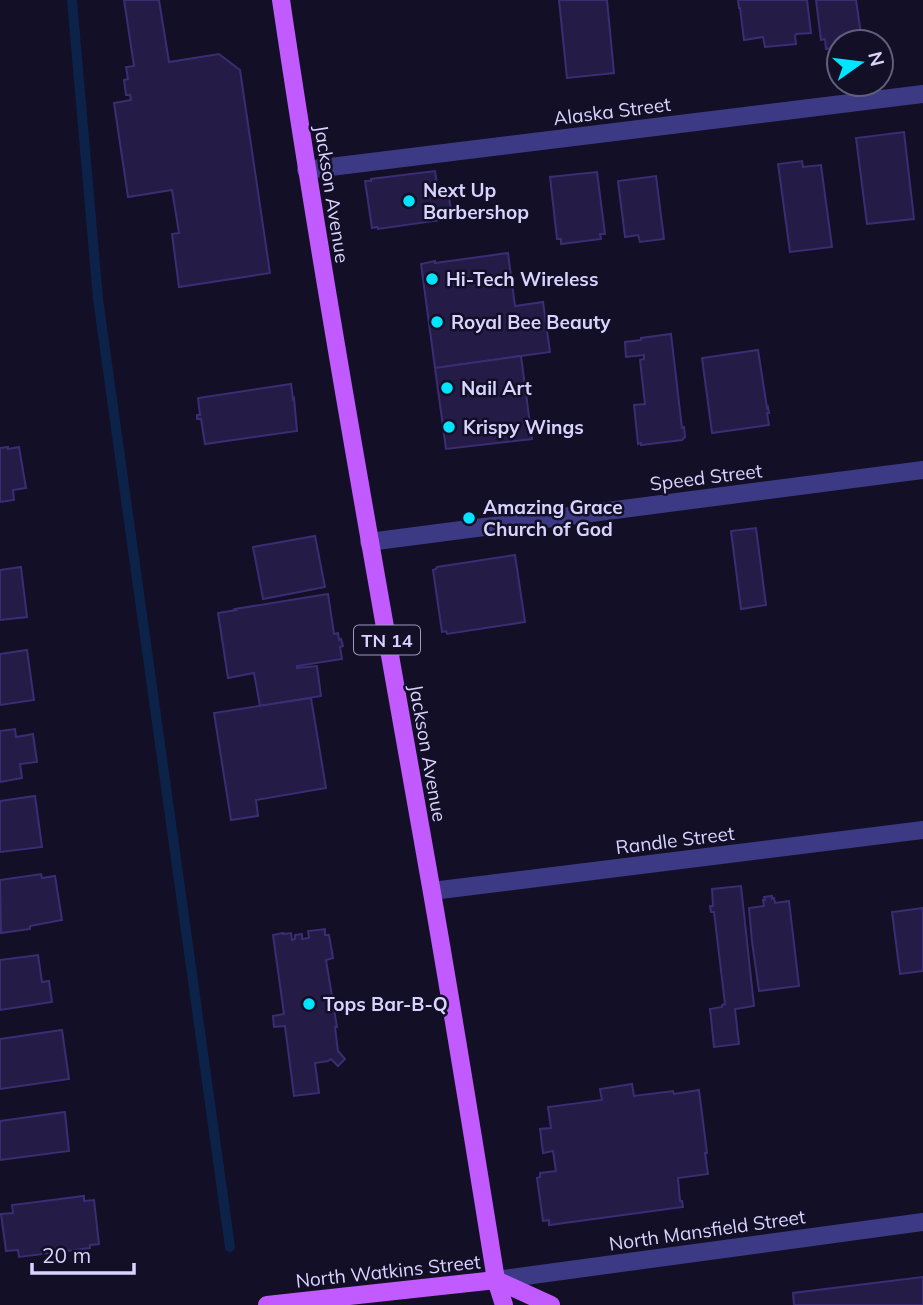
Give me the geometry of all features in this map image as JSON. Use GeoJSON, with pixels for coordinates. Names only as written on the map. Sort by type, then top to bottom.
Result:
{"type":"FeatureCollection","features":[{"type":"Feature","properties":{"kind":"main road","name":"Jackson Avenue"},"geometry":{"type":"LineString","coordinates":[[281,0],[306,170],[369,542],[432,891],[496,1280],[504,1305]]}},
{"type":"Feature","properties":{"kind":"main road","name":"North Watkins Street"},"geometry":{"type":"LineString","coordinates":[[267,1305],[337,1301],[496,1280],[551,1305]]}},
{"type":"Feature","properties":{"kind":"street","name":"Alaska Street"},"geometry":{"type":"LineString","coordinates":[[306,170],[923,93]]}},
{"type":"Feature","properties":{"kind":"street","name":"Speed Street"},"geometry":{"type":"LineString","coordinates":[[369,542],[923,470]]}},
{"type":"Feature","properties":{"kind":"street","name":"Randle Street"},"geometry":{"type":"LineString","coordinates":[[432,891],[923,830]]}},
{"type":"Feature","properties":{"kind":"street","name":"North Mansfield Street"},"geometry":{"type":"LineString","coordinates":[[496,1280],[923,1222]]}},
{"type":"Feature","properties":{"kind":"building"},"geometry":{"type":"Polygon","coordinates":[[[124,0],[159,0],[169,62],[219,54],[240,70],[270,273],[179,287],[172,234],[179,233],[172,190],[128,197],[114,103],[131,100],[130,95],[126,95],[124,80],[128,79],[126,67],[134,66],[124,0]]]}},
{"type":"Feature","properties":{"kind":"building"},"geometry":{"type":"Polygon","coordinates":[[[559,0],[607,0],[614,73],[567,78],[559,0]]]}},
{"type":"Feature","properties":{"kind":"building"},"geometry":{"type":"Polygon","coordinates":[[[738,0],[807,0],[811,33],[796,34],[796,44],[765,47],[763,37],[744,40],[738,0]]]}},
{"type":"Feature","properties":{"kind":"building"},"geometry":{"type":"Polygon","coordinates":[[[816,0],[856,0],[860,28],[825,28],[825,39],[821,40],[816,0]]]}},
{"type":"Feature","properties":{"kind":"building"},"geometry":{"type":"Polygon","coordinates":[[[904,132],[914,219],[867,224],[856,138],[904,132]]]}},
{"type":"Feature","properties":{"kind":"building"},"geometry":{"type":"Polygon","coordinates":[[[802,161],[803,167],[821,165],[832,247],[790,252],[778,164],[802,161]]]}},
{"type":"Feature","properties":{"kind":"building","name":"Next Up Barbershop"},"geometry":{"type":"Polygon","coordinates":[[[435,171],[438,192],[448,191],[451,210],[439,212],[441,220],[372,228],[365,181],[435,171]]]}},
{"type":"Feature","properties":{"kind":"building"},"geometry":{"type":"Polygon","coordinates":[[[597,172],[605,234],[600,234],[601,239],[561,244],[561,239],[557,239],[550,177],[597,172]]]}},
{"type":"Feature","properties":{"kind":"building"},"geometry":{"type":"Polygon","coordinates":[[[656,176],[664,239],[640,242],[638,235],[625,237],[618,181],[656,176]]]}},
{"type":"Feature","properties":{"kind":"building"},"geometry":{"type":"Polygon","coordinates":[[[508,253],[515,306],[543,302],[550,352],[435,368],[421,264],[508,253]]]}},
{"type":"Feature","properties":{"kind":"building"},"geometry":{"type":"Polygon","coordinates":[[[671,334],[685,437],[682,440],[641,445],[638,444],[634,405],[645,404],[640,360],[644,359],[644,355],[626,357],[625,342],[671,334]]]}},
{"type":"Feature","properties":{"kind":"building"},"geometry":{"type":"Polygon","coordinates":[[[758,350],[769,425],[712,433],[702,358],[758,350]]]}},
{"type":"Feature","properties":{"kind":"building"},"geometry":{"type":"Polygon","coordinates":[[[521,356],[532,439],[446,449],[435,368],[521,356]]]}},
{"type":"Feature","properties":{"kind":"building"},"geometry":{"type":"Polygon","coordinates":[[[291,384],[297,431],[205,444],[201,419],[197,419],[197,415],[200,415],[198,398],[291,384]]]}},
{"type":"Feature","properties":{"kind":"building"},"geometry":{"type":"Polygon","coordinates":[[[19,447],[26,488],[13,490],[14,500],[0,502],[0,448],[19,447]]]}},
{"type":"Feature","properties":{"kind":"building"},"geometry":{"type":"Polygon","coordinates":[[[756,528],[766,605],[741,609],[731,531],[756,528]]]}},
{"type":"Feature","properties":{"kind":"building"},"geometry":{"type":"Polygon","coordinates":[[[315,536],[325,587],[263,599],[253,547],[315,536]]]}},
{"type":"Feature","properties":{"kind":"building"},"geometry":{"type":"Polygon","coordinates":[[[515,555],[525,622],[447,634],[446,631],[442,632],[433,570],[437,567],[515,555]]]}},
{"type":"Feature","properties":{"kind":"building"},"geometry":{"type":"Polygon","coordinates":[[[21,567],[27,617],[0,620],[0,570],[21,567]]]}},
{"type":"Feature","properties":{"kind":"building"},"geometry":{"type":"Polygon","coordinates":[[[328,594],[334,634],[338,633],[343,646],[340,647],[342,659],[297,666],[317,666],[321,696],[260,706],[254,673],[228,678],[218,613],[328,594]]]}},
{"type":"Feature","properties":{"kind":"building"},"geometry":{"type":"Polygon","coordinates":[[[27,650],[34,700],[0,705],[0,654],[27,650]]]}},
{"type":"Feature","properties":{"kind":"building"},"geometry":{"type":"Polygon","coordinates":[[[311,698],[326,788],[256,800],[258,816],[231,820],[214,713],[311,698]]]}},
{"type":"Feature","properties":{"kind":"building"},"geometry":{"type":"Polygon","coordinates":[[[15,729],[16,737],[33,734],[37,762],[20,764],[22,778],[0,782],[0,731],[15,729]]]}},
{"type":"Feature","properties":{"kind":"building"},"geometry":{"type":"Polygon","coordinates":[[[35,796],[42,847],[0,852],[0,801],[35,796]]]}},
{"type":"Feature","properties":{"kind":"building"},"geometry":{"type":"Polygon","coordinates":[[[41,874],[42,878],[55,876],[62,920],[30,926],[30,929],[1,933],[0,880],[41,874]]]}},
{"type":"Feature","properties":{"kind":"building"},"geometry":{"type":"Polygon","coordinates":[[[741,886],[754,1006],[735,1009],[739,1044],[714,1047],[710,1009],[725,1004],[714,912],[711,912],[710,906],[713,906],[712,889],[741,886]]]}},
{"type":"Feature","properties":{"kind":"building"},"geometry":{"type":"Polygon","coordinates":[[[772,896],[775,903],[789,901],[799,986],[759,991],[749,908],[764,906],[764,897],[772,896]]]}},
{"type":"Feature","properties":{"kind":"building"},"geometry":{"type":"Polygon","coordinates":[[[923,908],[923,971],[900,974],[892,912],[923,908]]]}},
{"type":"Feature","properties":{"kind":"building","name":"Tops Bar-B-Q"},"geometry":{"type":"Polygon","coordinates":[[[325,929],[325,935],[329,935],[333,958],[326,960],[337,1027],[338,1051],[345,1059],[338,1066],[331,1059],[315,1063],[319,1093],[294,1096],[285,1026],[274,1027],[273,1016],[284,1014],[273,935],[291,933],[292,940],[295,935],[302,934],[302,939],[309,938],[308,931],[325,929]]]}},
{"type":"Feature","properties":{"kind":"building"},"geometry":{"type":"Polygon","coordinates":[[[38,955],[42,982],[49,981],[52,1002],[0,1010],[0,960],[38,955]]]}},
{"type":"Feature","properties":{"kind":"building"},"geometry":{"type":"Polygon","coordinates":[[[62,1030],[69,1079],[0,1089],[0,1039],[62,1030]]]}},
{"type":"Feature","properties":{"kind":"building"},"geometry":{"type":"Polygon","coordinates":[[[632,1084],[634,1096],[699,1090],[708,1174],[678,1178],[683,1207],[549,1225],[549,1220],[543,1221],[537,1178],[540,1173],[556,1171],[553,1151],[543,1153],[540,1129],[551,1128],[548,1107],[602,1100],[600,1089],[632,1084]]]}},
{"type":"Feature","properties":{"kind":"building"},"geometry":{"type":"Polygon","coordinates":[[[65,1112],[69,1151],[0,1160],[0,1121],[65,1112]]]}},
{"type":"Feature","properties":{"kind":"building"},"geometry":{"type":"Polygon","coordinates":[[[84,1196],[84,1201],[94,1200],[99,1244],[90,1245],[90,1248],[19,1257],[18,1250],[6,1251],[1,1214],[13,1213],[12,1205],[84,1196]]]}},
{"type":"Feature","properties":{"kind":"building"},"geometry":{"type":"Polygon","coordinates":[[[923,1277],[923,1305],[794,1305],[793,1293],[923,1277]]]}},
{"type":"Feature","properties":{"kind":"waterway"},"geometry":{"type":"LineString","coordinates":[[72,0],[98,299],[230,1247]]}},
{"type":"Feature","properties":{"kind":"place","name":"Next Up Barbershop"},"geometry":{"type":"Point","coordinates":[409,201]}},
{"type":"Feature","properties":{"kind":"place","name":"Hi-Tech Wireless"},"geometry":{"type":"Point","coordinates":[432,279]}},
{"type":"Feature","properties":{"kind":"place","name":"Royal Bee Beauty"},"geometry":{"type":"Point","coordinates":[437,322]}},
{"type":"Feature","properties":{"kind":"place","name":"Nail Art"},"geometry":{"type":"Point","coordinates":[447,388]}},
{"type":"Feature","properties":{"kind":"place","name":"Krispy Wings"},"geometry":{"type":"Point","coordinates":[449,427]}},
{"type":"Feature","properties":{"kind":"place","name":"Amazing Grace Church of God"},"geometry":{"type":"Point","coordinates":[469,518]}},
{"type":"Feature","properties":{"kind":"place","name":"Tops Bar-B-Q"},"geometry":{"type":"Point","coordinates":[309,1004]}}]}
